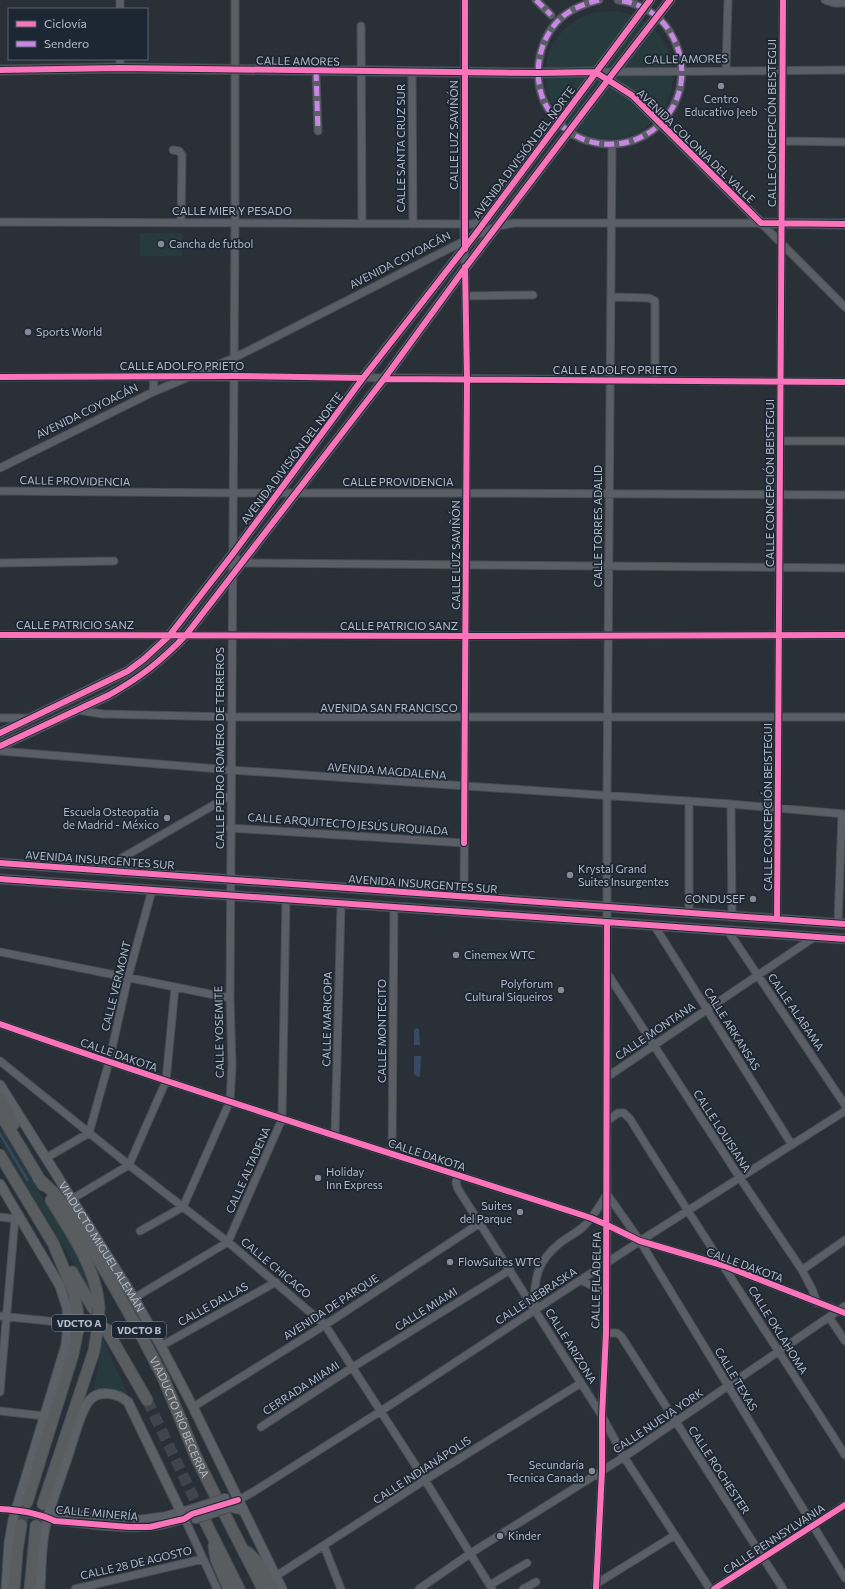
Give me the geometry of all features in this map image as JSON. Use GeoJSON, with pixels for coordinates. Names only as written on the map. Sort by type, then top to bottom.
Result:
{"type":"FeatureCollection","features":[{"type":"Feature","properties":{"kind":"highway"},"geometry":{"type":"LineString","coordinates":[[0,1098],[12,1121],[18,1142]]}},
{"type":"Feature","properties":{"kind":"highway","name":"VIADUCTO MIGUEL ALEMÁN"},"geometry":{"type":"LineString","coordinates":[[0,1113],[87,1262],[96,1289],[96,1308],[102,1327],[43,1504]]}},
{"type":"Feature","properties":{"kind":"highway","name":"VDCTO A"},"geometry":{"type":"LineString","coordinates":[[0,1155],[53,1243],[74,1293],[79,1326],[73,1354],[27,1502]]}},
{"type":"Feature","properties":{"kind":"highway"},"geometry":{"type":"LineString","coordinates":[[0,1170],[13,1190],[32,1210]]}},
{"type":"Feature","properties":{"kind":"highway","name":"VIADUCTO RÍO BECERRA"},"geometry":{"type":"LineString","coordinates":[[39,1179],[71,1215],[138,1329],[163,1377],[194,1451],[225,1503],[243,1550],[263,1589]]}},
{"type":"Feature","properties":{"kind":"highway"},"geometry":{"type":"LineString","coordinates":[[53,1243],[96,1308]]}},
{"type":"Feature","properties":{"kind":"highway","name":"VIADUCTO RÍO BECERRA"},"geometry":{"type":"LineString","coordinates":[[102,1327],[147,1400]]}},
{"type":"Feature","properties":{"kind":"highway"},"geometry":{"type":"LineString","coordinates":[[67,1433],[80,1420],[76,1404]]}},
{"type":"Feature","properties":{"kind":"highway"},"geometry":{"type":"LineString","coordinates":[[191,1516],[212,1534],[239,1589]]}},
{"type":"Feature","properties":{"kind":"highway"},"geometry":{"type":"LineString","coordinates":[[14,1589],[21,1524]]}},
{"type":"Feature","properties":{"kind":"highway"},"geometry":{"type":"LineString","coordinates":[[30,1589],[36,1526]]}},
{"type":"Feature","properties":{"kind":"highway"},"geometry":{"type":"LineString","coordinates":[[212,1534],[216,1560],[229,1589]]}},
{"type":"Feature","properties":{"kind":"highway"},"geometry":{"type":"LineString","coordinates":[[243,1550],[261,1565],[273,1589]]}},
{"type":"Feature","properties":{"kind":"main road"},"geometry":{"type":"LineString","coordinates":[[0,746],[109,695],[143,675],[157,664],[186,635],[384,379],[465,268],[670,0]]}},
{"type":"Feature","properties":{"kind":"main road","name":"AVENIDA DIVISIÓN DEL NORTE"},"geometry":{"type":"LineString","coordinates":[[0,733],[106,683],[128,671],[144,659],[169,636],[232,555],[363,378],[465,244],[474,236],[647,4]]}},
{"type":"Feature","properties":{"kind":"main road","name":"CALLE AMORES"},"geometry":{"type":"LineString","coordinates":[[0,70],[120,64],[235,70],[538,74],[595,72]]}},
{"type":"Feature","properties":{"kind":"main road","name":"AVENIDA COLONIA DEL VALLE"},"geometry":{"type":"LineString","coordinates":[[595,72],[611,76],[633,96],[761,223]]}},
{"type":"Feature","properties":{"kind":"main road"},"geometry":{"type":"LineString","coordinates":[[761,223],[845,224]]}},
{"type":"Feature","properties":{"kind":"main road","name":"AVENIDA INSURGENTES SUR"},"geometry":{"type":"LineString","coordinates":[[0,863],[842,923]]}},
{"type":"Feature","properties":{"kind":"main road"},"geometry":{"type":"LineString","coordinates":[[0,879],[394,908],[845,938]]}},
{"type":"Feature","properties":{"kind":"main road","name":"VIADUCTO MIGUEL ALEMÁN"},"geometry":{"type":"LineString","coordinates":[[0,1086],[134,1298],[193,1407],[237,1497]]}},
{"type":"Feature","properties":{"kind":"main road"},"geometry":{"type":"LineString","coordinates":[[0,1184],[18,1219],[60,1286],[67,1308],[68,1323],[66,1345],[17,1510],[9,1544],[6,1589]]}},
{"type":"Feature","properties":{"kind":"main road"},"geometry":{"type":"LineString","coordinates":[[40,1589],[46,1518],[80,1420],[89,1400],[95,1396],[109,1393],[118,1395],[125,1399],[130,1405],[191,1516]]}},
{"type":"Feature","properties":{"kind":"main road"},"geometry":{"type":"LineString","coordinates":[[237,1497],[282,1589]]}},
{"type":"Feature","properties":{"kind":"street","name":"CALLE PEDRO ROMERO DE TERREROS"},"geometry":{"type":"LineString","coordinates":[[230,895],[235,222],[235,0]]}},
{"type":"Feature","properties":{"kind":"street","name":"CALLE LUZ SAVIÑÓN"},"geometry":{"type":"LineString","coordinates":[[464,0],[464,224],[468,379],[464,897]]}},
{"type":"Feature","properties":{"kind":"street"},"geometry":{"type":"LineString","coordinates":[[536,0],[550,15]]}},
{"type":"Feature","properties":{"kind":"street"},"geometry":{"type":"LineString","coordinates":[[599,0],[582,5],[566,14],[552,28],[542,47],[539,58],[538,74],[543,99],[551,114],[558,122],[569,132],[583,139],[612,145],[633,141],[648,134],[661,124],[677,101],[682,84],[682,61],[676,42],[666,25],[657,17],[647,4],[618,0]]}},
{"type":"Feature","properties":{"kind":"street"},"geometry":{"type":"LineString","coordinates":[[726,70],[728,0]]}},
{"type":"Feature","properties":{"kind":"street","name":"CALLE CONCEPCIÓN BEISTEGUI"},"geometry":{"type":"LineString","coordinates":[[777,919],[782,224],[782,0]]}},
{"type":"Feature","properties":{"kind":"street"},"geometry":{"type":"LineString","coordinates":[[825,0],[834,3],[845,3]]}},
{"type":"Feature","properties":{"kind":"street"},"geometry":{"type":"LineString","coordinates":[[361,26],[360,71],[362,223]]}},
{"type":"Feature","properties":{"kind":"street","name":"CALLE AMORES"},"geometry":{"type":"LineString","coordinates":[[611,76],[682,71],[845,70]]}},
{"type":"Feature","properties":{"kind":"street"},"geometry":{"type":"LineString","coordinates":[[316,71],[318,131]]}},
{"type":"Feature","properties":{"kind":"street","name":"CALLE SANTA CRUZ SUR"},"geometry":{"type":"LineString","coordinates":[[412,72],[413,224]]}},
{"type":"Feature","properties":{"kind":"street"},"geometry":{"type":"LineString","coordinates":[[782,141],[845,142]]}},
{"type":"Feature","properties":{"kind":"street","name":"CALLE TORRES ADALID"},"geometry":{"type":"LineString","coordinates":[[607,907],[608,565],[612,145]]}},
{"type":"Feature","properties":{"kind":"street"},"geometry":{"type":"LineString","coordinates":[[173,150],[179,151],[182,155],[182,222]]}},
{"type":"Feature","properties":{"kind":"street","name":"CALLE MIER Y PESADO"},"geometry":{"type":"LineString","coordinates":[[0,222],[472,224],[485,221]]}},
{"type":"Feature","properties":{"kind":"street"},"geometry":{"type":"LineString","coordinates":[[464,224],[470,227],[474,236],[498,226],[514,224],[761,223]]}},
{"type":"Feature","properties":{"kind":"street","name":"AVENIDA COLONIA DEL VALLE"},"geometry":{"type":"LineString","coordinates":[[761,223],[845,307]]}},
{"type":"Feature","properties":{"kind":"street","name":"AVENIDA COYOACÁN"},"geometry":{"type":"LineString","coordinates":[[0,468],[153,392],[234,358],[465,244]]}},
{"type":"Feature","properties":{"kind":"street"},"geometry":{"type":"LineString","coordinates":[[466,296],[533,295]]}},
{"type":"Feature","properties":{"kind":"street"},"geometry":{"type":"LineString","coordinates":[[611,297],[650,298],[655,301],[655,381]]}},
{"type":"Feature","properties":{"kind":"street"},"geometry":{"type":"LineString","coordinates":[[149,376],[154,381],[153,392]]}},
{"type":"Feature","properties":{"kind":"street","name":"CALLE ADOLFO PRIETO"},"geometry":{"type":"LineString","coordinates":[[0,377],[234,376],[384,379],[845,382]]}},
{"type":"Feature","properties":{"kind":"street"},"geometry":{"type":"LineString","coordinates":[[780,441],[845,441]]}},
{"type":"Feature","properties":{"kind":"street","name":"CALLE PROVIDENCIA"},"geometry":{"type":"LineString","coordinates":[[0,491],[609,495],[780,494],[845,496]]}},
{"type":"Feature","properties":{"kind":"street"},"geometry":{"type":"LineString","coordinates":[[232,555],[242,563],[845,568]]}},
{"type":"Feature","properties":{"kind":"street"},"geometry":{"type":"LineString","coordinates":[[0,563],[114,561]]}},
{"type":"Feature","properties":{"kind":"street","name":"CALLE PATRICIO SANZ"},"geometry":{"type":"LineString","coordinates":[[0,635],[845,635]]}},
{"type":"Feature","properties":{"kind":"street","name":"AVENIDA SAN FRANCISCO"},"geometry":{"type":"LineString","coordinates":[[77,710],[102,714],[231,717],[845,717]]}},
{"type":"Feature","properties":{"kind":"street"},"geometry":{"type":"LineString","coordinates":[[0,718],[32,718]]}},
{"type":"Feature","properties":{"kind":"street","name":"AVENIDA MAGDALENA"},"geometry":{"type":"LineString","coordinates":[[0,751],[231,770],[731,804],[844,814]]}},
{"type":"Feature","properties":{"kind":"street"},"geometry":{"type":"LineString","coordinates":[[101,870],[231,794]]}},
{"type":"Feature","properties":{"kind":"street"},"geometry":{"type":"LineString","coordinates":[[689,801],[690,913]]}},
{"type":"Feature","properties":{"kind":"street"},"geometry":{"type":"LineString","coordinates":[[731,804],[732,916]]}},
{"type":"Feature","properties":{"kind":"street"},"geometry":{"type":"LineString","coordinates":[[842,923],[844,814]]}},
{"type":"Feature","properties":{"kind":"street","name":"CALLE ARQUITECTO JESÚS URQUIADA"},"geometry":{"type":"LineString","coordinates":[[230,828],[464,843]]}},
{"type":"Feature","properties":{"kind":"street","name":"CALLE VERMONT"},"geometry":{"type":"LineString","coordinates":[[89,1133],[109,1062],[128,977],[152,890]]}},
{"type":"Feature","properties":{"kind":"street","name":"CALLE YOSEMITE"},"geometry":{"type":"LineString","coordinates":[[183,1207],[230,1101],[232,1065],[230,998],[230,895]]}},
{"type":"Feature","properties":{"kind":"street","name":"CALLE ALTADENA"},"geometry":{"type":"LineString","coordinates":[[228,1242],[282,1119],[286,899]]}},
{"type":"Feature","properties":{"kind":"street","name":"CALLE MARICOPA"},"geometry":{"type":"LineString","coordinates":[[335,1136],[341,904]]}},
{"type":"Feature","properties":{"kind":"street","name":"CALLE FILADELFIA"},"geometry":{"type":"LineString","coordinates":[[596,1587],[602,1471],[602,1416],[606,1333],[607,907]]}},
{"type":"Feature","properties":{"kind":"street","name":"CALLE MONTECITO"},"geometry":{"type":"LineString","coordinates":[[392,1154],[394,908]]}},
{"type":"Feature","properties":{"kind":"street","name":"CALLE ARKANSAS"},"geometry":{"type":"LineString","coordinates":[[654,925],[792,1145]]}},
{"type":"Feature","properties":{"kind":"street","name":"CALLE ALABAMA"},"geometry":{"type":"LineString","coordinates":[[728,930],[845,1105]]}},
{"type":"Feature","properties":{"kind":"street","name":"CALLE MONTANA"},"geometry":{"type":"LineString","coordinates":[[607,1077],[759,976],[816,936]]}},
{"type":"Feature","properties":{"kind":"street"},"geometry":{"type":"LineString","coordinates":[[0,952],[230,998]]}},
{"type":"Feature","properties":{"kind":"street","name":"CALLE LOUISIANA"},"geometry":{"type":"LineString","coordinates":[[607,972],[740,1178],[802,1270],[812,1289],[817,1303]]}},
{"type":"Feature","properties":{"kind":"street"},"geometry":{"type":"LineString","coordinates":[[72,1199],[129,1165],[166,1082],[175,987]]}},
{"type":"Feature","properties":{"kind":"street","name":"CALLE DAKOTA"},"geometry":{"type":"LineString","coordinates":[[0,1024],[166,1082],[230,1101],[591,1218],[640,1241],[725,1266],[817,1303],[843,1310]]}},
{"type":"Feature","properties":{"kind":"street","name":"CALLE CHICAGO"},"geometry":{"type":"LineString","coordinates":[[0,1061],[129,1165],[228,1242],[325,1325],[425,1480],[491,1587]]}},
{"type":"Feature","properties":{"kind":"street","name":"CALLE NEBRASKA"},"geometry":{"type":"LineString","coordinates":[[237,1497],[253,1492],[381,1411],[534,1309],[606,1265],[640,1241],[688,1212],[845,1111]]}},
{"type":"Feature","properties":{"kind":"street","name":"CALLE OKLAHOMA"},"geometry":{"type":"LineString","coordinates":[[607,1121],[618,1113],[624,1113],[630,1119],[688,1212],[725,1266],[845,1455]]}},
{"type":"Feature","properties":{"kind":"street"},"geometry":{"type":"LineString","coordinates":[[46,1158],[89,1133]]}},
{"type":"Feature","properties":{"kind":"street","name":"CALLE ARIZONA"},"geometry":{"type":"LineString","coordinates":[[457,1175],[456,1183],[458,1189],[602,1416],[624,1457],[710,1589]]}},
{"type":"Feature","properties":{"kind":"street"},"geometry":{"type":"LineString","coordinates":[[534,1309],[534,1289],[536,1278],[544,1260],[561,1243],[582,1228],[591,1218],[607,1194]]}},
{"type":"Feature","properties":{"kind":"street","name":"CALLE TEXAS"},"geometry":{"type":"LineString","coordinates":[[607,1194],[640,1241],[845,1578]]}},
{"type":"Feature","properties":{"kind":"street"},"geometry":{"type":"LineString","coordinates":[[140,1231],[183,1207]]}},
{"type":"Feature","properties":{"kind":"street"},"geometry":{"type":"LineString","coordinates":[[0,1217],[18,1219],[4,1316],[0,1392]]}},
{"type":"Feature","properties":{"kind":"street","name":"AVENIDA DE PARQUE"},"geometry":{"type":"LineString","coordinates":[[193,1407],[325,1325],[480,1223]]}},
{"type":"Feature","properties":{"kind":"street"},"geometry":{"type":"LineString","coordinates":[[802,1270],[845,1240]]}},
{"type":"Feature","properties":{"kind":"street"},"geometry":{"type":"LineString","coordinates":[[134,1298],[228,1242]]}},
{"type":"Feature","properties":{"kind":"street","name":"CALLE MIAMI"},"geometry":{"type":"LineString","coordinates":[[353,1367],[510,1270]]}},
{"type":"Feature","properties":{"kind":"street"},"geometry":{"type":"LineString","coordinates":[[581,1280],[606,1293]]}},
{"type":"Feature","properties":{"kind":"street","name":"CALLE DALLAS"},"geometry":{"type":"LineString","coordinates":[[161,1346],[276,1282]]}},
{"type":"Feature","properties":{"kind":"street","name":"CALLE NUEVA YORK"},"geometry":{"type":"LineString","coordinates":[[419,1589],[471,1553],[676,1423],[779,1351],[843,1310]]}},
{"type":"Feature","properties":{"kind":"street"},"geometry":{"type":"LineString","coordinates":[[4,1316],[68,1323]]}},
{"type":"Feature","properties":{"kind":"street"},"geometry":{"type":"LineString","coordinates":[[830,1317],[845,1341]]}},
{"type":"Feature","properties":{"kind":"street","name":"CALLE ROCHESTER"},"geometry":{"type":"LineString","coordinates":[[606,1333],[616,1333],[621,1336],[783,1589]]}},
{"type":"Feature","properties":{"kind":"street","name":"CERRADA MIAMI"},"geometry":{"type":"LineString","coordinates":[[261,1427],[353,1367]]}},
{"type":"Feature","properties":{"kind":"street","name":"CALLE INDIANÁPOLIS"},"geometry":{"type":"LineString","coordinates":[[276,1576],[425,1480],[581,1383]]}},
{"type":"Feature","properties":{"kind":"street"},"geometry":{"type":"LineString","coordinates":[[0,1411],[44,1416]]}},
{"type":"Feature","properties":{"kind":"street","name":"CALLE MINERÍA"},"geometry":{"type":"LineString","coordinates":[[0,1509],[17,1510],[46,1518],[57,1513],[141,1519],[164,1516],[191,1516],[237,1497]]}},
{"type":"Feature","properties":{"kind":"street"},"geometry":{"type":"LineString","coordinates":[[225,1503],[243,1511]]}},
{"type":"Feature","properties":{"kind":"street","name":"CALLE PENNSYLVANIA"},"geometry":{"type":"LineString","coordinates":[[714,1589],[845,1505]]}},
{"type":"Feature","properties":{"kind":"street"},"geometry":{"type":"LineString","coordinates":[[191,1516],[189,1528],[217,1589]]}},
{"type":"Feature","properties":{"kind":"street"},"geometry":{"type":"LineString","coordinates":[[596,1587],[675,1535]]}},
{"type":"Feature","properties":{"kind":"street"},"geometry":{"type":"LineString","coordinates":[[324,1546],[341,1589]]}},
{"type":"Feature","properties":{"kind":"street","name":"CALLE 28 DE AGOSTO"},"geometry":{"type":"LineString","coordinates":[[75,1589],[202,1559]]}},
{"type":"Feature","properties":{"kind":"street"},"geometry":{"type":"LineString","coordinates":[[491,1587],[527,1563]]}},
{"type":"Feature","properties":{"kind":"street"},"geometry":{"type":"LineString","coordinates":[[523,1589],[536,1582]]}},
{"type":"Feature","properties":{"kind":"green space"},"geometry":{"type":"Polygon","coordinates":[[[609,11],[633,16],[654,30],[668,51],[673,75],[668,99],[654,120],[633,134],[609,139],[585,134],[564,120],[550,99],[545,75],[550,51],[564,30],[585,16],[609,11]]]}},
{"type":"Feature","properties":{"kind":"green space","name":"Cancha de futbol"},"geometry":{"type":"Polygon","coordinates":[[[140,233],[182,233],[182,256],[140,256],[140,233]]]}},
{"type":"Feature","properties":{"kind":"green space"},"geometry":{"type":"Polygon","coordinates":[[[0,1126],[81,1262],[88,1277],[93,1296],[0,1142],[0,1126]]]}},
{"type":"Feature","properties":{"kind":"green space"},"geometry":{"type":"Polygon","coordinates":[[[103,1338],[127,1394],[106,1389],[93,1393],[103,1338]]]}},
{"type":"Feature","properties":{"kind":"water"},"geometry":{"type":"Polygon","coordinates":[[[416,1028],[419,1029],[420,1045],[414,1045],[414,1030],[416,1028]]]}},
{"type":"Feature","properties":{"kind":"water"},"geometry":{"type":"Polygon","coordinates":[[[414,1056],[421,1056],[420,1076],[418,1077],[414,1073],[414,1056]]]}},
{"type":"Feature","properties":{"kind":"water"},"geometry":{"type":"Polygon","coordinates":[[[0,1132],[29,1180],[27,1182],[0,1136],[0,1132]]]}},
{"type":"Feature","properties":{"kind":"tunnel"},"geometry":{"type":"LineString","coordinates":[[147,1400],[203,1517]]}},
{"type":"Feature","properties":{"kind":"tunnel"},"geometry":{"type":"LineString","coordinates":[[21,1525],[27,1502]]}},
{"type":"Feature","properties":{"kind":"marked path"},"geometry":{"type":"LineString","coordinates":[[536,0],[551,15]]}},
{"type":"Feature","properties":{"kind":"marked path"},"geometry":{"type":"LineString","coordinates":[[599,0],[574,9],[557,22],[544,42],[538,77],[546,106],[561,125],[574,135],[588,141],[612,144],[634,140],[652,130],[667,116],[677,97],[682,77],[680,54],[666,26],[648,10],[626,1],[618,0]]}},
{"type":"Feature","properties":{"kind":"marked path"},"geometry":{"type":"LineString","coordinates":[[316,71],[318,131]]}},
{"type":"Feature","properties":{"kind":"cycle path"},"geometry":{"type":"LineString","coordinates":[[465,0],[465,249]]}},
{"type":"Feature","properties":{"kind":"cycle path"},"geometry":{"type":"LineString","coordinates":[[0,733],[128,671],[144,659],[169,636],[232,555],[363,378],[474,236],[650,0]]}},
{"type":"Feature","properties":{"kind":"cycle path"},"geometry":{"type":"LineString","coordinates":[[0,746],[109,695],[150,668],[186,635],[384,379],[465,268],[670,0]]}},
{"type":"Feature","properties":{"kind":"cycle path"},"geometry":{"type":"LineString","coordinates":[[777,919],[783,0]]}},
{"type":"Feature","properties":{"kind":"cycle path"},"geometry":{"type":"LineString","coordinates":[[0,70],[120,68],[538,73],[595,72],[633,96],[761,223],[845,224]]}},
{"type":"Feature","properties":{"kind":"cycle path"},"geometry":{"type":"LineString","coordinates":[[464,843],[467,379],[465,267]]}},
{"type":"Feature","properties":{"kind":"cycle path"},"geometry":{"type":"LineString","coordinates":[[0,377],[234,376],[363,378]]}},
{"type":"Feature","properties":{"kind":"cycle path"},"geometry":{"type":"LineString","coordinates":[[384,379],[845,382]]}},
{"type":"Feature","properties":{"kind":"cycle path"},"geometry":{"type":"LineString","coordinates":[[0,635],[845,635]]}},
{"type":"Feature","properties":{"kind":"cycle path"},"geometry":{"type":"LineString","coordinates":[[0,863],[845,924]]}},
{"type":"Feature","properties":{"kind":"cycle path"},"geometry":{"type":"LineString","coordinates":[[0,879],[845,939]]}},
{"type":"Feature","properties":{"kind":"cycle path"},"geometry":{"type":"LineString","coordinates":[[596,1589],[602,1471],[602,1416],[606,1333],[607,922]]}},
{"type":"Feature","properties":{"kind":"cycle path"},"geometry":{"type":"LineString","coordinates":[[0,1024],[221,1099],[591,1218],[640,1241],[725,1266],[845,1313]]}},
{"type":"Feature","properties":{"kind":"cycle path"},"geometry":{"type":"LineString","coordinates":[[0,1509],[28,1512],[55,1521],[129,1527],[150,1527],[184,1519],[192,1514],[238,1500]]}},
{"type":"Feature","properties":{"kind":"cycle path"},"geometry":{"type":"LineString","coordinates":[[714,1589],[845,1505]]}},
{"type":"Feature","properties":{"kind":"place","name":"Centro Educativo Jeeb"},"geometry":{"type":"Point","coordinates":[721,86]}},
{"type":"Feature","properties":{"kind":"place","name":"Cancha de futbol"},"geometry":{"type":"Point","coordinates":[161,244]}},
{"type":"Feature","properties":{"kind":"place","name":"Sports World"},"geometry":{"type":"Point","coordinates":[28,332]}},
{"type":"Feature","properties":{"kind":"place","name":"Escuela Osteopatia de Madrid - México"},"geometry":{"type":"Point","coordinates":[167,818]}},
{"type":"Feature","properties":{"kind":"place","name":"Krystal Grand Suites Insurgentes"},"geometry":{"type":"Point","coordinates":[570,875]}},
{"type":"Feature","properties":{"kind":"place","name":"CONDUSEF"},"geometry":{"type":"Point","coordinates":[753,899]}},
{"type":"Feature","properties":{"kind":"place","name":"Cinemex WTC"},"geometry":{"type":"Point","coordinates":[456,955]}},
{"type":"Feature","properties":{"kind":"place","name":"Polyforum Cultural Siqueiros"},"geometry":{"type":"Point","coordinates":[561,990]}},
{"type":"Feature","properties":{"kind":"place","name":"Holiday Inn Express"},"geometry":{"type":"Point","coordinates":[318,1178]}},
{"type":"Feature","properties":{"kind":"place","name":"Suites del Parque"},"geometry":{"type":"Point","coordinates":[520,1212]}},
{"type":"Feature","properties":{"kind":"place","name":"FlowSuites WTC"},"geometry":{"type":"Point","coordinates":[450,1262]}},
{"type":"Feature","properties":{"kind":"place","name":"Secundaría Tecnica Canada"},"geometry":{"type":"Point","coordinates":[592,1471]}},
{"type":"Feature","properties":{"kind":"place","name":"Kinder"},"geometry":{"type":"Point","coordinates":[500,1536]}}]}
